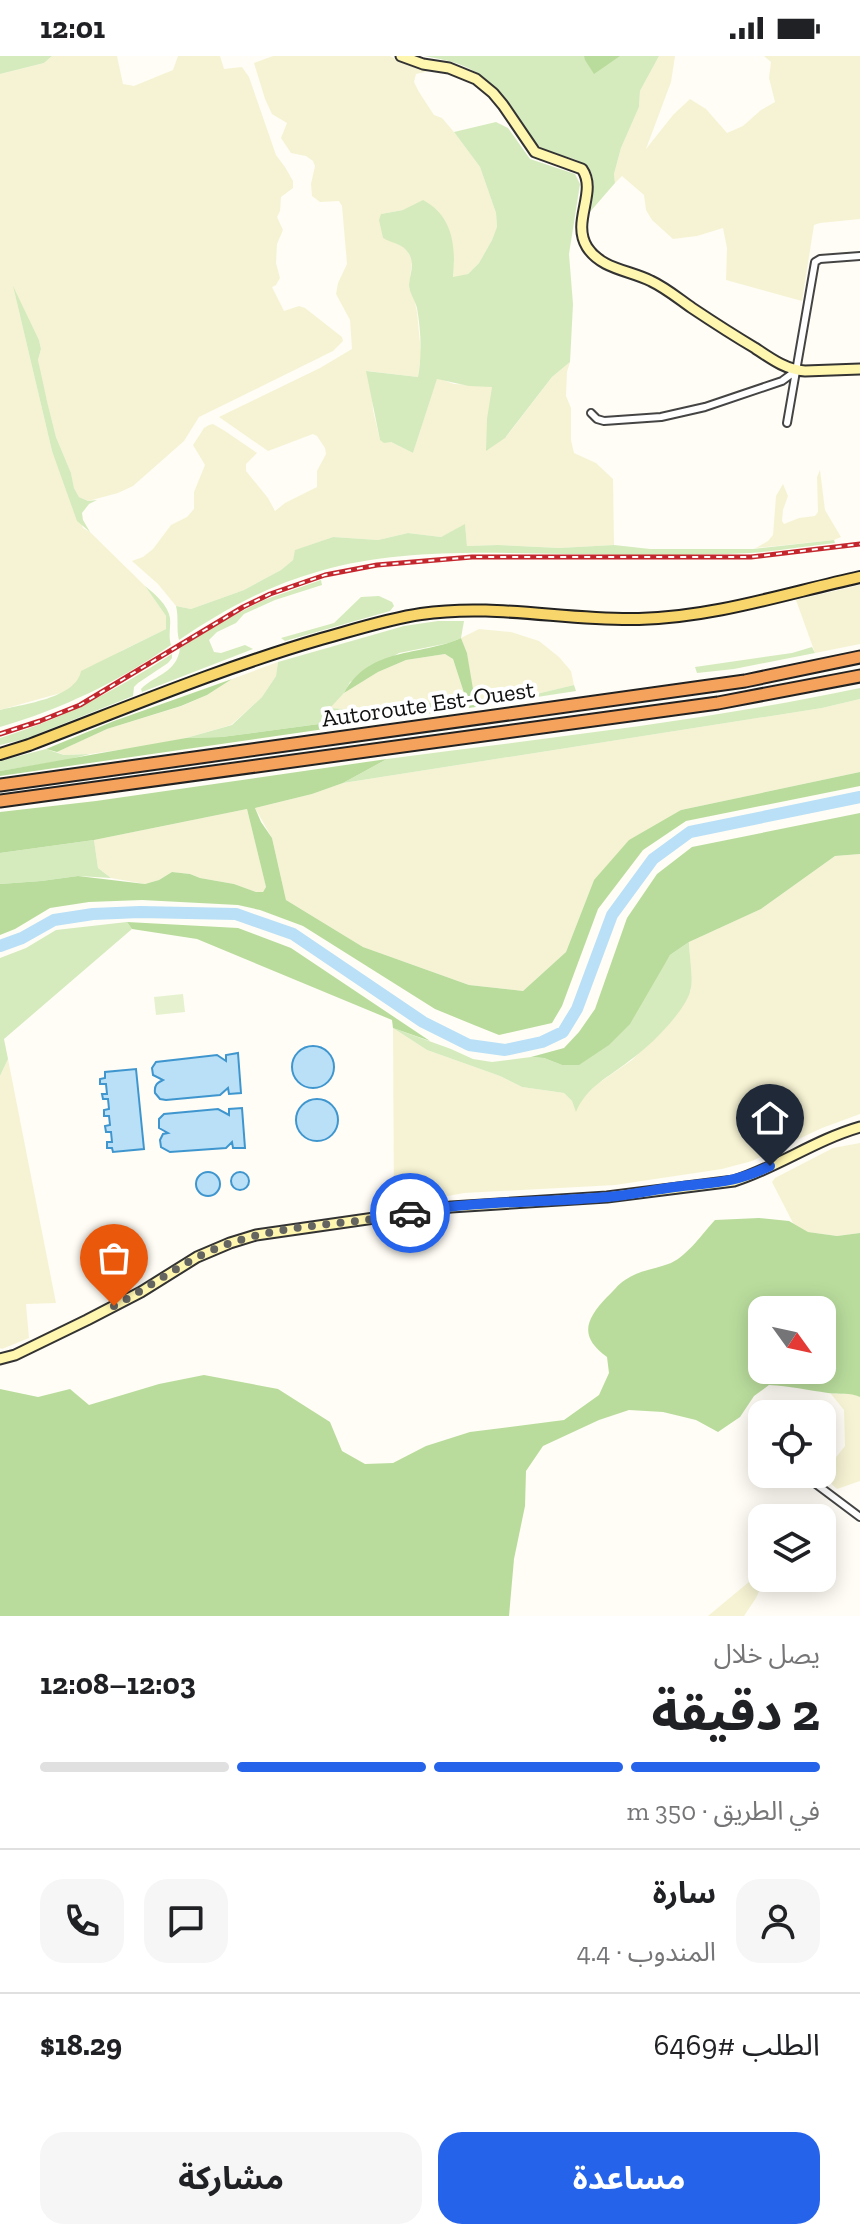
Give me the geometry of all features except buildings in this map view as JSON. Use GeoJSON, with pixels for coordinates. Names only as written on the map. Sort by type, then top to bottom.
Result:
{"type":"FeatureCollection","features":[{"type":"Feature","properties":{"kind":"highway","name":"Autoroute Est-Ouest"},"geometry":{"type":"LineString","coordinates":[[0,785],[745,681],[860,657]]}},
{"type":"Feature","properties":{"kind":"highway","name":"Autoroute Est-Ouest"},"geometry":{"type":"LineString","coordinates":[[0,801],[718,703],[860,676]]}},
{"type":"Feature","properties":{"kind":"main road"},"geometry":{"type":"LineString","coordinates":[[0,754],[239,665],[393,619],[436,612],[476,611],[636,619],[676,617],[738,606],[860,577]]}},
{"type":"Feature","properties":{"kind":"street"},"geometry":{"type":"LineString","coordinates":[[401,56],[462,72],[476,79],[498,99],[535,152],[582,169],[588,180],[581,217],[582,234],[587,248],[595,255],[619,271],[659,286],[764,354],[797,370],[860,369]]}},
{"type":"Feature","properties":{"kind":"street"},"geometry":{"type":"LineString","coordinates":[[787,423],[815,262],[860,256]]}},
{"type":"Feature","properties":{"kind":"street"},"geometry":{"type":"LineString","coordinates":[[591,413],[604,421],[661,417],[705,407],[782,381],[797,370]]}},
{"type":"Feature","properties":{"kind":"street"},"geometry":{"type":"LineString","coordinates":[[0,1359],[15,1355],[87,1320],[141,1292],[197,1257],[256,1235],[451,1207],[607,1197],[724,1183],[749,1176],[822,1140],[860,1127]]}},
{"type":"Feature","properties":{"kind":"street"},"geometry":{"type":"LineString","coordinates":[[821,1488],[860,1517]]}},
{"type":"Feature","properties":{"kind":"shaded area"},"geometry":{"type":"Polygon","coordinates":[[[52,56],[117,56],[123,84],[134,86],[173,70],[178,56],[220,56],[224,69],[242,67],[249,77],[276,155],[293,181],[293,188],[281,197],[277,217],[283,230],[277,244],[276,263],[280,278],[272,287],[284,311],[299,306],[305,308],[343,341],[333,351],[199,417],[184,441],[133,486],[88,501],[79,497],[74,488],[56,437],[40,374],[39,340],[14,290],[52,451],[83,528],[145,586],[166,616],[166,629],[121,651],[68,691],[0,710],[0,74],[44,63],[52,56]]]}},
{"type":"Feature","properties":{"kind":"shaded area"},"geometry":{"type":"Polygon","coordinates":[[[273,56],[390,56],[429,71],[416,74],[414,82],[434,115],[442,118],[480,167],[496,213],[497,228],[479,263],[468,274],[453,278],[454,263],[403,210],[381,214],[383,238],[400,244],[412,261],[409,288],[417,312],[421,353],[418,377],[367,371],[380,440],[413,453],[437,378],[454,384],[492,386],[506,437],[552,377],[570,362],[566,396],[571,408],[574,453],[596,463],[613,479],[614,545],[559,548],[467,546],[465,525],[441,537],[408,533],[378,540],[333,537],[296,550],[293,560],[281,570],[244,590],[191,609],[176,606],[158,584],[132,561],[153,549],[171,525],[187,517],[194,509],[194,492],[205,465],[193,445],[209,425],[225,431],[257,453],[246,464],[246,471],[275,511],[317,487],[317,471],[326,454],[317,436],[313,434],[268,451],[219,417],[352,349],[350,320],[336,294],[347,264],[342,206],[339,201],[320,202],[312,196],[313,161],[291,153],[281,138],[287,123],[272,114],[254,63],[273,56]]]}},
{"type":"Feature","properties":{"kind":"shaded area"},"geometry":{"type":"Polygon","coordinates":[[[659,56],[675,56],[671,82],[646,149],[690,99],[706,109],[727,133],[743,126],[775,102],[769,78],[771,62],[764,56],[860,56],[860,219],[814,225],[802,301],[726,280],[727,248],[723,228],[673,239],[652,220],[646,210],[644,195],[622,176],[615,183],[614,174],[621,148],[639,107],[640,91],[659,56]]]}},
{"type":"Feature","properties":{"kind":"shaded area"},"geometry":{"type":"Polygon","coordinates":[[[820,470],[825,510],[841,537],[756,548],[773,535],[776,496],[783,484],[788,496],[783,510],[784,524],[815,516],[818,512],[817,477],[820,470]]]}},
{"type":"Feature","properties":{"kind":"shaded area"},"geometry":{"type":"Polygon","coordinates":[[[860,585],[860,644],[815,653],[796,600],[860,585]]]}},
{"type":"Feature","properties":{"kind":"shaded area"},"geometry":{"type":"Polygon","coordinates":[[[479,629],[511,632],[539,641],[571,671],[574,685],[528,696],[474,701],[467,653],[461,638],[479,629]]]}},
{"type":"Feature","properties":{"kind":"shaded area"},"geometry":{"type":"Polygon","coordinates":[[[445,654],[453,659],[465,696],[464,702],[329,708],[344,693],[378,672],[406,660],[445,654]]]}},
{"type":"Feature","properties":{"kind":"shaded area"},"geometry":{"type":"Polygon","coordinates":[[[278,662],[276,676],[262,697],[231,725],[146,746],[90,754],[64,755],[57,752],[107,729],[182,706],[232,679],[278,662]]]}},
{"type":"Feature","properties":{"kind":"shaded area"},"geometry":{"type":"Polygon","coordinates":[[[860,699],[860,772],[681,810],[594,880],[566,952],[523,991],[469,985],[363,947],[286,900],[272,838],[255,808],[343,783],[822,708],[860,699]]]}},
{"type":"Feature","properties":{"kind":"shaded area"},"geometry":{"type":"Polygon","coordinates":[[[247,809],[266,887],[263,892],[172,872],[145,884],[111,878],[98,868],[94,840],[247,809]]]}},
{"type":"Feature","properties":{"kind":"shaded area"},"geometry":{"type":"Polygon","coordinates":[[[860,854],[860,1114],[752,1161],[722,1169],[615,1185],[464,1193],[394,1206],[393,1028],[427,1050],[522,1087],[564,1093],[576,1110],[581,1099],[632,1060],[674,1018],[691,990],[689,942],[761,909],[835,856],[860,854]]]}},
{"type":"Feature","properties":{"kind":"shaded area"},"geometry":{"type":"Polygon","coordinates":[[[8,1059],[56,1303],[26,1304],[29,1338],[2,1349],[0,1076],[8,1059]]]}},
{"type":"Feature","properties":{"kind":"shaded area"},"geometry":{"type":"Polygon","coordinates":[[[860,1143],[860,1233],[837,1236],[807,1232],[793,1223],[772,1182],[775,1178],[833,1148],[860,1143]]]}},
{"type":"Feature","properties":{"kind":"shaded area"},"geometry":{"type":"Polygon","coordinates":[[[831,1394],[855,1394],[860,1397],[860,1481],[837,1489],[836,1457],[845,1446],[844,1410],[831,1394]]]}},
{"type":"Feature","properties":{"kind":"shaded area"},"geometry":{"type":"Polygon","coordinates":[[[748,1583],[748,1592],[759,1592],[744,1616],[708,1616],[748,1583]]]}},
{"type":"Feature","properties":{"kind":"green space"},"geometry":{"type":"Polygon","coordinates":[[[0,56],[52,56],[44,63],[0,74],[0,56]]]}},
{"type":"Feature","properties":{"kind":"green space"},"geometry":{"type":"Polygon","coordinates":[[[424,56],[659,56],[640,91],[639,107],[621,148],[614,174],[615,183],[589,213],[593,181],[585,166],[540,147],[499,92],[479,74],[456,63],[424,56]]]}},
{"type":"Feature","properties":{"kind":"green space"},"geometry":{"type":"Polygon","coordinates":[[[584,56],[620,56],[594,74],[584,56]]]}},
{"type":"Feature","properties":{"kind":"green space"},"geometry":{"type":"Polygon","coordinates":[[[496,122],[508,128],[530,159],[575,174],[580,184],[569,254],[573,304],[570,362],[552,377],[505,438],[486,451],[492,387],[437,379],[413,453],[380,440],[366,371],[418,377],[420,360],[417,308],[409,285],[411,258],[407,250],[383,238],[379,220],[381,214],[403,210],[423,200],[441,214],[450,233],[454,254],[453,277],[468,274],[479,263],[492,240],[497,227],[496,213],[480,167],[454,132],[496,122]]]}},
{"type":"Feature","properties":{"kind":"green space"},"geometry":{"type":"Polygon","coordinates":[[[13,286],[39,340],[41,349],[38,360],[47,401],[74,488],[79,497],[88,501],[97,500],[82,513],[90,532],[77,521],[52,451],[13,286]]]}},
{"type":"Feature","properties":{"kind":"green space"},"geometry":{"type":"Polygon","coordinates":[[[465,524],[467,546],[559,548],[614,545],[650,549],[753,549],[834,540],[835,543],[727,554],[475,553],[381,558],[320,571],[283,583],[230,609],[179,640],[176,606],[191,609],[244,590],[281,570],[293,560],[295,550],[333,537],[378,540],[408,533],[441,537],[465,524]]]}},
{"type":"Feature","properties":{"kind":"green space"},"geometry":{"type":"Polygon","coordinates":[[[321,580],[322,585],[244,614],[236,623],[217,632],[209,640],[214,652],[221,653],[245,645],[253,649],[142,692],[141,689],[175,663],[180,648],[226,619],[264,600],[321,580]]]}},
{"type":"Feature","properties":{"kind":"green space"},"geometry":{"type":"Polygon","coordinates":[[[145,586],[169,613],[171,645],[89,693],[0,727],[0,710],[60,694],[70,688],[81,671],[166,629],[166,616],[145,586]]]}},
{"type":"Feature","properties":{"kind":"green space"},"geometry":{"type":"Polygon","coordinates":[[[379,596],[392,602],[394,606],[390,611],[285,641],[281,638],[334,623],[361,597],[379,596]]]}},
{"type":"Feature","properties":{"kind":"green space"},"geometry":{"type":"Polygon","coordinates":[[[464,621],[461,638],[399,653],[350,682],[330,708],[528,696],[574,685],[576,691],[414,716],[334,722],[222,737],[186,738],[232,725],[262,697],[276,676],[278,662],[404,626],[464,621]]]}},
{"type":"Feature","properties":{"kind":"green space"},"geometry":{"type":"Polygon","coordinates":[[[461,638],[467,653],[476,707],[468,708],[464,702],[465,696],[453,659],[445,654],[406,660],[378,672],[344,693],[367,667],[381,660],[461,638]]]}},
{"type":"Feature","properties":{"kind":"green space"},"geometry":{"type":"Polygon","coordinates":[[[812,647],[815,653],[734,669],[697,673],[695,667],[792,653],[812,647]]]}},
{"type":"Feature","properties":{"kind":"green space"},"geometry":{"type":"Polygon","coordinates":[[[172,654],[168,663],[134,687],[133,696],[25,739],[0,745],[0,738],[46,722],[89,702],[172,654]]]}},
{"type":"Feature","properties":{"kind":"green space"},"geometry":{"type":"Polygon","coordinates":[[[232,679],[207,695],[181,706],[107,729],[57,752],[46,749],[114,721],[232,679]]]}},
{"type":"Feature","properties":{"kind":"green space"},"geometry":{"type":"Polygon","coordinates":[[[860,688],[860,699],[822,708],[343,783],[387,759],[684,719],[860,688]]]}},
{"type":"Feature","properties":{"kind":"green space"},"geometry":{"type":"Polygon","coordinates":[[[414,716],[0,776],[0,771],[186,738],[222,737],[334,722],[414,716]]]}},
{"type":"Feature","properties":{"kind":"green space"},"geometry":{"type":"Polygon","coordinates":[[[46,749],[64,755],[90,754],[0,771],[0,761],[46,749]]]}},
{"type":"Feature","properties":{"kind":"green space"},"geometry":{"type":"Polygon","coordinates":[[[387,759],[343,783],[255,808],[272,838],[286,900],[363,947],[469,985],[523,991],[566,952],[594,880],[629,840],[681,810],[860,772],[860,786],[686,821],[643,850],[598,909],[562,1006],[552,1023],[499,1035],[435,1009],[303,926],[238,905],[142,900],[89,902],[50,908],[0,935],[0,884],[78,876],[145,884],[172,872],[234,884],[256,892],[263,892],[266,887],[247,809],[94,840],[0,853],[0,812],[387,759]]]}},
{"type":"Feature","properties":{"kind":"green space"},"geometry":{"type":"Polygon","coordinates":[[[860,813],[860,854],[835,856],[761,909],[689,942],[670,955],[630,1024],[609,1045],[579,1065],[562,1065],[531,1057],[564,1048],[579,1032],[595,1009],[627,918],[657,874],[692,847],[860,813]]]}},
{"type":"Feature","properties":{"kind":"green space"},"geometry":{"type":"Polygon","coordinates":[[[94,840],[98,868],[111,878],[78,876],[0,884],[0,853],[94,840]]]}},
{"type":"Feature","properties":{"kind":"green space"},"geometry":{"type":"Polygon","coordinates":[[[127,922],[132,929],[4,1039],[8,1059],[0,1076],[0,958],[26,948],[56,930],[127,922]]]}},
{"type":"Feature","properties":{"kind":"green space"},"geometry":{"type":"Polygon","coordinates":[[[127,922],[238,928],[291,948],[430,1041],[393,1028],[392,1020],[197,939],[132,929],[127,922]]]}},
{"type":"Feature","properties":{"kind":"green space"},"geometry":{"type":"Polygon","coordinates":[[[689,942],[691,987],[686,1001],[646,1048],[592,1089],[576,1112],[572,1101],[564,1093],[522,1087],[427,1050],[393,1028],[473,1059],[492,1062],[531,1057],[562,1065],[653,980],[670,955],[689,942]]]}},
{"type":"Feature","properties":{"kind":"green space"},"geometry":{"type":"Polygon","coordinates":[[[183,994],[185,1012],[156,1015],[154,997],[183,994]]]}},
{"type":"Feature","properties":{"kind":"green space"},"geometry":{"type":"Polygon","coordinates":[[[759,1218],[789,1221],[808,1232],[837,1236],[860,1233],[860,1397],[769,1385],[748,1400],[740,1417],[718,1432],[696,1420],[663,1412],[629,1410],[543,1446],[526,1471],[525,1506],[514,1559],[509,1616],[0,1616],[0,1389],[38,1397],[70,1389],[89,1405],[159,1384],[204,1375],[278,1389],[330,1422],[342,1451],[365,1464],[393,1463],[426,1446],[470,1432],[564,1420],[599,1395],[609,1373],[607,1357],[598,1350],[589,1335],[588,1328],[594,1313],[625,1280],[671,1263],[695,1243],[715,1220],[759,1218]]]}},
{"type":"Feature","properties":{"kind":"water"},"geometry":{"type":"Polygon","coordinates":[[[313,1046],[328,1052],[334,1067],[328,1082],[313,1088],[298,1082],[292,1067],[298,1052],[313,1046]]]}},
{"type":"Feature","properties":{"kind":"water"},"geometry":{"type":"Polygon","coordinates":[[[238,1053],[241,1093],[229,1094],[228,1088],[220,1095],[166,1100],[155,1093],[156,1085],[163,1080],[153,1075],[152,1068],[156,1062],[217,1055],[226,1061],[226,1055],[238,1053]]]}},
{"type":"Feature","properties":{"kind":"water"},"geometry":{"type":"Polygon","coordinates":[[[136,1069],[144,1149],[113,1152],[112,1148],[107,1148],[107,1142],[112,1142],[111,1132],[106,1132],[105,1126],[110,1125],[109,1116],[104,1116],[104,1110],[109,1109],[108,1099],[103,1099],[102,1094],[107,1094],[106,1084],[100,1084],[100,1079],[105,1078],[105,1072],[136,1069]]]}},
{"type":"Feature","properties":{"kind":"water"},"geometry":{"type":"Polygon","coordinates":[[[317,1099],[332,1105],[338,1120],[332,1135],[317,1141],[302,1135],[296,1120],[302,1105],[317,1099]]]}},
{"type":"Feature","properties":{"kind":"water"},"geometry":{"type":"Polygon","coordinates":[[[242,1108],[245,1148],[233,1148],[232,1142],[226,1148],[170,1152],[161,1147],[163,1134],[168,1133],[159,1128],[159,1119],[164,1114],[218,1109],[229,1115],[229,1109],[242,1108]]]}},
{"type":"Feature","properties":{"kind":"water"},"geometry":{"type":"Polygon","coordinates":[[[208,1172],[219,1179],[220,1184],[213,1195],[208,1196],[197,1189],[196,1184],[203,1173],[208,1172]]]}},
{"type":"Feature","properties":{"kind":"water"},"geometry":{"type":"Polygon","coordinates":[[[236,1172],[244,1172],[249,1181],[247,1188],[236,1190],[231,1185],[231,1177],[236,1172]]]}},
{"type":"Feature","properties":{"kind":"waterway"},"geometry":{"type":"LineString","coordinates":[[0,946],[54,920],[93,914],[236,914],[293,934],[423,1022],[469,1045],[505,1050],[542,1042],[563,1032],[577,1009],[612,915],[653,859],[690,832],[860,797]]}},
{"type":"Feature","properties":{"kind":"railway"},"geometry":{"type":"LineString","coordinates":[[0,734],[80,705],[243,607],[325,575],[377,565],[472,557],[751,557],[860,544]]}},
{"type":"Feature","properties":{"kind":"way so far"},"geometry":{"type":"LineString","coordinates":[[114,1306],[197,1257],[230,1243],[278,1231],[410,1213]]}},
{"type":"Feature","properties":{"kind":"route"},"geometry":{"type":"LineString","coordinates":[[410,1213],[451,1207],[607,1197],[715,1184],[734,1181],[770,1166]]}}]}
